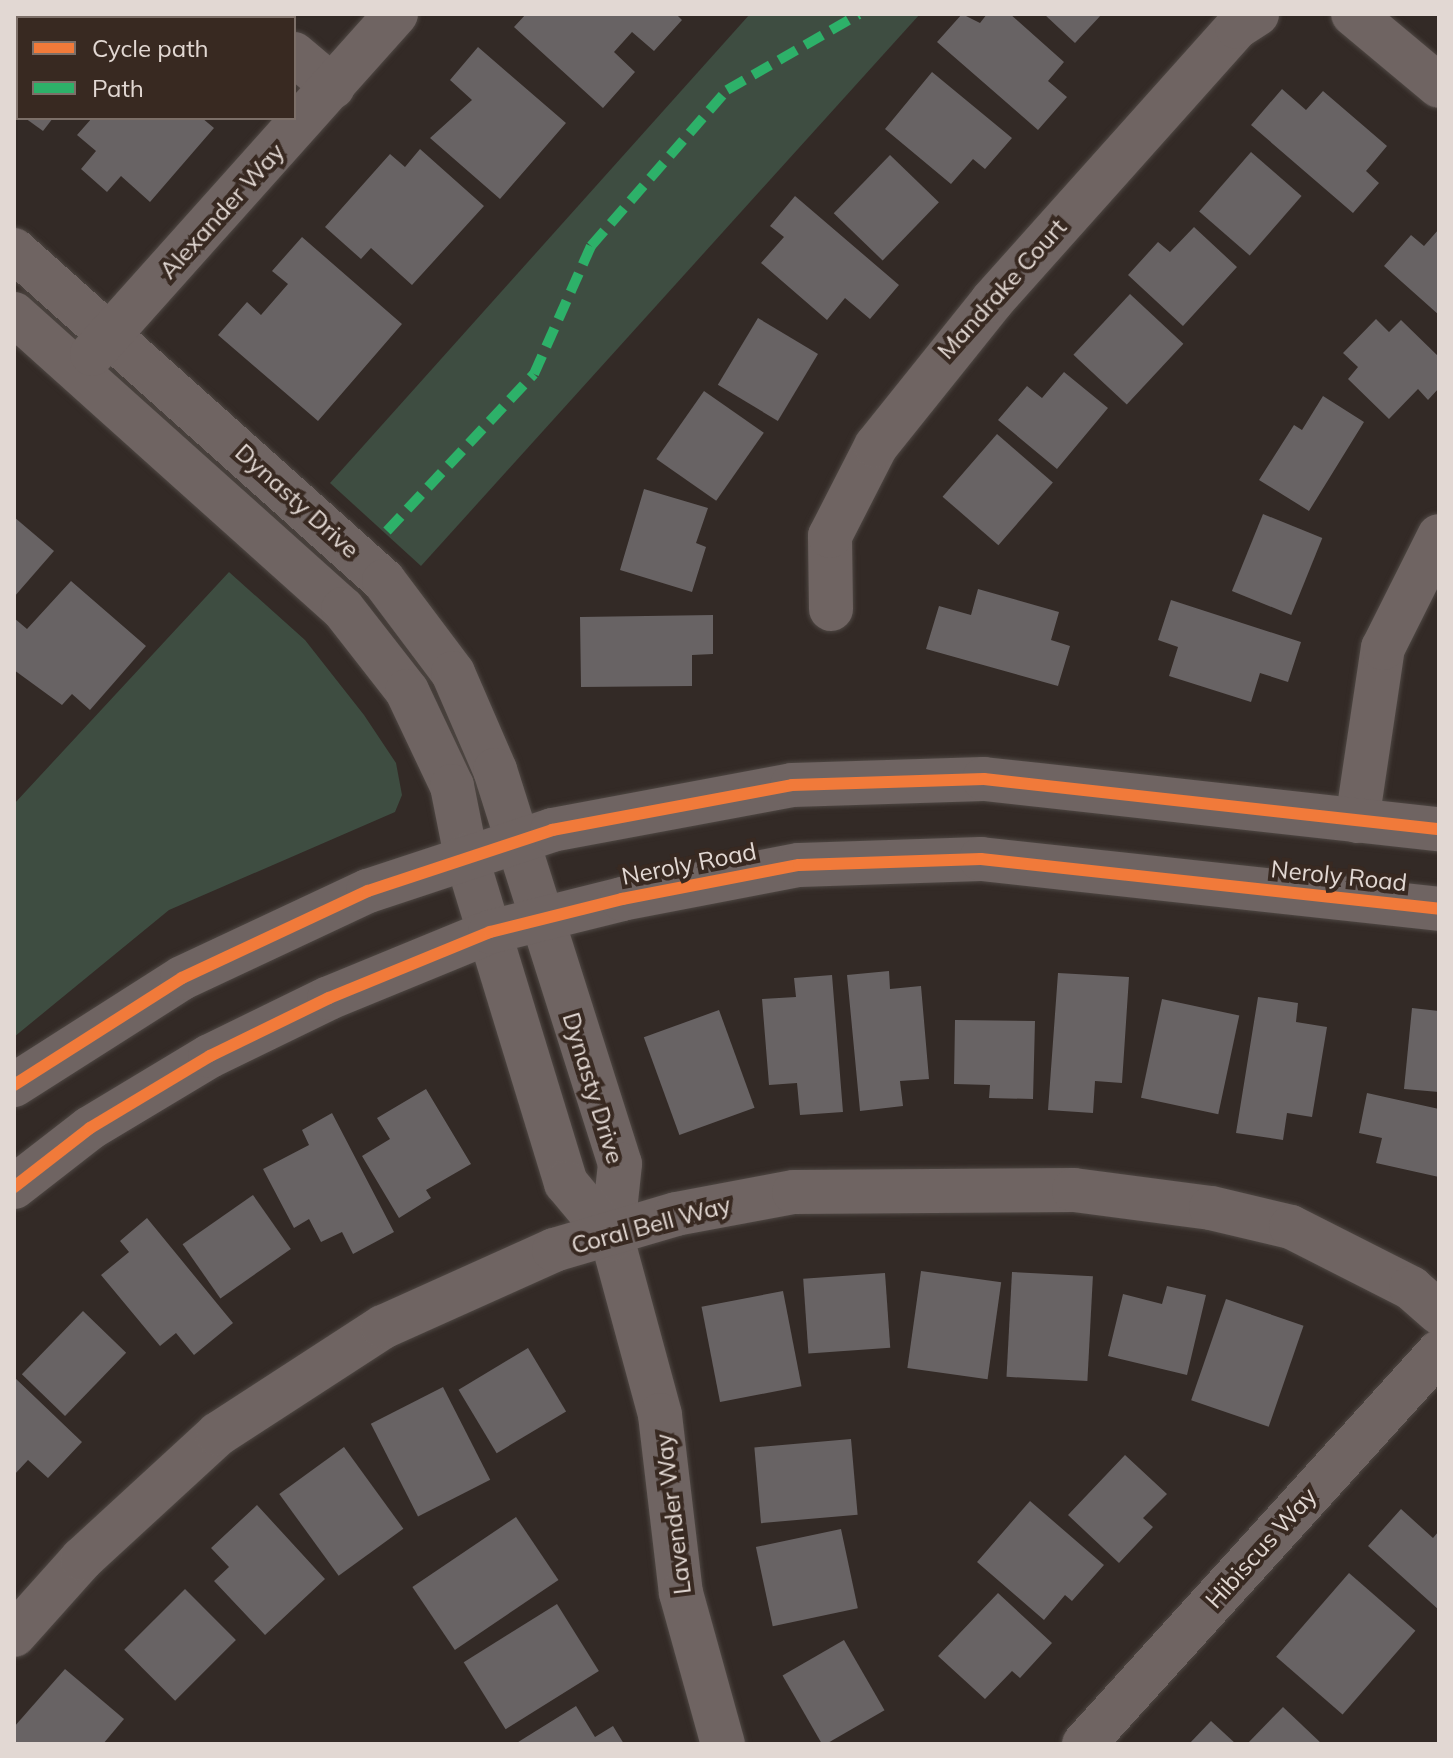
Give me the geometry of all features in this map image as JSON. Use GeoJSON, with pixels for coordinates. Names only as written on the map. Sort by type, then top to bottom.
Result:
{"type":"FeatureCollection","features":[{"type":"Feature","properties":{"kind":"street","name":"Alexander Way"},"geometry":{"type":"LineString","coordinates":[[76,370],[396,14]]}},
{"type":"Feature","properties":{"kind":"street","name":"Mandrake Court"},"geometry":{"type":"LineString","coordinates":[[831,609],[830,536],[885,434],[1002,289],[1237,27],[1257,14]]}},
{"type":"Feature","properties":{"kind":"street"},"geometry":{"type":"LineString","coordinates":[[1353,14],[1439,86]]}},
{"type":"Feature","properties":{"kind":"street"},"geometry":{"type":"LineString","coordinates":[[296,56],[333,87]]}},
{"type":"Feature","properties":{"kind":"street","name":"Dynasty Drive"},"geometry":{"type":"LineString","coordinates":[[14,250],[112,333],[384,581],[453,673],[495,770],[620,1164],[612,1238]]}},
{"type":"Feature","properties":{"kind":"street","name":"Dynasty Drive"},"geometry":{"type":"LineString","coordinates":[[14,314],[343,609],[407,691],[452,786],[466,856],[566,1183],[612,1238]]}},
{"type":"Feature","properties":{"kind":"street"},"geometry":{"type":"LineString","coordinates":[[1357,821],[1383,648],[1439,536]]}},
{"type":"Feature","properties":{"kind":"street"},"geometry":{"type":"LineString","coordinates":[[14,1085],[182,978],[368,891],[517,840],[792,785],[984,779],[1439,829]]}},
{"type":"Feature","properties":{"kind":"street","name":"Neroly Road"},"geometry":{"type":"LineString","coordinates":[[14,1187],[90,1128],[210,1056],[490,932],[799,865],[981,859],[1439,909]]}},
{"type":"Feature","properties":{"kind":"street","name":"Coral Bell Way"},"geometry":{"type":"LineString","coordinates":[[14,1635],[82,1559],[218,1434],[440,1296],[554,1250],[612,1238],[676,1214],[794,1192],[1074,1190],[1211,1208],[1291,1227],[1411,1288],[1439,1312]]}},
{"type":"Feature","properties":{"kind":"street","name":"Lavender Way"},"geometry":{"type":"LineString","coordinates":[[612,1238],[660,1415],[681,1593],[723,1744]]}},
{"type":"Feature","properties":{"kind":"street","name":"Hibiscus Way"},"geometry":{"type":"LineString","coordinates":[[1084,1744],[1439,1352]]}},
{"type":"Feature","properties":{"kind":"green space"},"geometry":{"type":"Polygon","coordinates":[[[750,14],[920,14],[421,566],[330,483],[750,14]]]}},
{"type":"Feature","properties":{"kind":"green space"},"geometry":{"type":"Polygon","coordinates":[[[229,572],[305,640],[364,715],[396,763],[402,795],[395,812],[169,910],[14,1037],[14,804],[229,572]]]}},
{"type":"Feature","properties":{"kind":"building"},"geometry":{"type":"Polygon","coordinates":[[[14,14],[86,16],[16,16],[16,46],[14,14]]]}},
{"type":"Feature","properties":{"kind":"building"},"geometry":{"type":"Polygon","coordinates":[[[526,14],[676,14],[682,20],[654,51],[632,32],[614,52],[635,72],[603,108],[514,27],[526,14]]]}},
{"type":"Feature","properties":{"kind":"building"},"geometry":{"type":"Polygon","coordinates":[[[962,14],[980,23],[987,14],[1010,14],[1064,62],[1048,81],[1067,97],[1038,130],[937,42],[962,14]]]}},
{"type":"Feature","properties":{"kind":"building"},"geometry":{"type":"Polygon","coordinates":[[[1044,14],[1102,14],[1075,43],[1044,14]]]}},
{"type":"Feature","properties":{"kind":"building"},"geometry":{"type":"Polygon","coordinates":[[[478,47],[566,123],[500,199],[430,138],[472,100],[450,80],[478,47]]]}},
{"type":"Feature","properties":{"kind":"building"},"geometry":{"type":"Polygon","coordinates":[[[932,72],[1012,138],[985,169],[973,159],[951,184],[885,129],[932,72]]]}},
{"type":"Feature","properties":{"kind":"building"},"geometry":{"type":"Polygon","coordinates":[[[1282,89],[1306,110],[1323,91],[1387,146],[1366,171],[1379,183],[1353,213],[1251,125],[1282,89]]]}},
{"type":"Feature","properties":{"kind":"building"},"geometry":{"type":"Polygon","coordinates":[[[28,120],[51,120],[43,131],[28,120]]]}},
{"type":"Feature","properties":{"kind":"building"},"geometry":{"type":"Polygon","coordinates":[[[90,120],[204,120],[214,128],[150,202],[121,176],[107,192],[81,169],[96,151],[77,135],[90,120]]]}},
{"type":"Feature","properties":{"kind":"building"},"geometry":{"type":"Polygon","coordinates":[[[420,149],[484,206],[412,285],[371,248],[361,259],[325,227],[390,154],[405,167],[420,149]]]}},
{"type":"Feature","properties":{"kind":"building"},"geometry":{"type":"Polygon","coordinates":[[[1251,152],[1302,196],[1250,256],[1199,212],[1251,152]]]}},
{"type":"Feature","properties":{"kind":"building"},"geometry":{"type":"Polygon","coordinates":[[[890,155],[939,202],[883,261],[834,213],[890,155]]]}},
{"type":"Feature","properties":{"kind":"building"},"geometry":{"type":"Polygon","coordinates":[[[795,196],[899,285],[870,319],[845,298],[827,320],[761,263],[784,237],[770,226],[795,196]]]}},
{"type":"Feature","properties":{"kind":"building"},"geometry":{"type":"Polygon","coordinates":[[[1194,227],[1237,267],[1183,326],[1128,275],[1158,242],[1170,252],[1194,227]]]}},
{"type":"Feature","properties":{"kind":"building"},"geometry":{"type":"Polygon","coordinates":[[[1439,229],[1439,315],[1384,266],[1411,235],[1424,246],[1439,229]]]}},
{"type":"Feature","properties":{"kind":"building"},"geometry":{"type":"Polygon","coordinates":[[[302,237],[402,324],[318,421],[218,335],[247,302],[261,315],[288,284],[272,271],[302,237]]]}},
{"type":"Feature","properties":{"kind":"building"},"geometry":{"type":"Polygon","coordinates":[[[1130,294],[1183,344],[1127,404],[1073,355],[1130,294]]]}},
{"type":"Feature","properties":{"kind":"building"},"geometry":{"type":"Polygon","coordinates":[[[758,318],[818,354],[778,421],[718,385],[758,318]]]}},
{"type":"Feature","properties":{"kind":"building"},"geometry":{"type":"Polygon","coordinates":[[[1376,319],[1389,332],[1401,320],[1439,357],[1439,388],[1428,400],[1418,389],[1389,419],[1348,379],[1358,367],[1343,353],[1376,319]]]}},
{"type":"Feature","properties":{"kind":"building"},"geometry":{"type":"Polygon","coordinates":[[[1064,372],[1108,408],[1057,469],[998,420],[1027,386],[1042,398],[1064,372]]]}},
{"type":"Feature","properties":{"kind":"building"},"geometry":{"type":"Polygon","coordinates":[[[704,391],[764,433],[716,501],[656,459],[704,391]]]}},
{"type":"Feature","properties":{"kind":"building"},"geometry":{"type":"Polygon","coordinates":[[[1323,396],[1364,422],[1309,511],[1259,480],[1294,425],[1302,430],[1323,396]]]}},
{"type":"Feature","properties":{"kind":"building"},"geometry":{"type":"Polygon","coordinates":[[[997,434],[1053,483],[998,545],[943,497],[997,434]]]}},
{"type":"Feature","properties":{"kind":"building"},"geometry":{"type":"Polygon","coordinates":[[[644,489],[708,508],[696,543],[706,547],[692,592],[620,570],[644,489]]]}},
{"type":"Feature","properties":{"kind":"building"},"geometry":{"type":"Polygon","coordinates":[[[1263,514],[1322,538],[1291,615],[1232,591],[1263,514]]]}},
{"type":"Feature","properties":{"kind":"building"},"geometry":{"type":"Polygon","coordinates":[[[14,517],[54,551],[14,597],[14,517]]]}},
{"type":"Feature","properties":{"kind":"building"},"geometry":{"type":"Polygon","coordinates":[[[71,581],[146,646],[90,710],[72,694],[62,705],[14,670],[14,618],[27,629],[71,581]]]}},
{"type":"Feature","properties":{"kind":"building"},"geometry":{"type":"Polygon","coordinates":[[[978,589],[1059,612],[1051,640],[1070,646],[1058,686],[926,649],[939,606],[971,615],[978,589]]]}},
{"type":"Feature","properties":{"kind":"building"},"geometry":{"type":"Polygon","coordinates":[[[1171,600],[1301,642],[1288,682],[1260,673],[1251,702],[1169,676],[1178,647],[1158,640],[1171,600]]]}},
{"type":"Feature","properties":{"kind":"building"},"geometry":{"type":"Polygon","coordinates":[[[713,615],[713,654],[692,655],[692,686],[581,687],[580,617],[713,615]]]}},
{"type":"Feature","properties":{"kind":"building"},"geometry":{"type":"Polygon","coordinates":[[[889,971],[890,989],[921,986],[929,1079],[900,1081],[903,1106],[860,1111],[847,975],[889,971]]]}},
{"type":"Feature","properties":{"kind":"building"},"geometry":{"type":"Polygon","coordinates":[[[1058,973],[1129,977],[1122,1083],[1095,1081],[1093,1113],[1048,1110],[1058,973]]]}},
{"type":"Feature","properties":{"kind":"building"},"geometry":{"type":"Polygon","coordinates":[[[832,975],[843,1112],[800,1115],[797,1083],[769,1085],[762,999],[796,997],[794,978],[832,975]]]}},
{"type":"Feature","properties":{"kind":"building"},"geometry":{"type":"Polygon","coordinates":[[[1258,997],[1298,1003],[1296,1022],[1327,1027],[1312,1117],[1287,1113],[1283,1140],[1236,1133],[1258,997]]]}},
{"type":"Feature","properties":{"kind":"building"},"geometry":{"type":"Polygon","coordinates":[[[1162,999],[1239,1015],[1218,1114],[1141,1098],[1162,999]]]}},
{"type":"Feature","properties":{"kind":"building"},"geometry":{"type":"Polygon","coordinates":[[[1412,1008],[1439,1011],[1439,1092],[1404,1089],[1412,1008]]]}},
{"type":"Feature","properties":{"kind":"building"},"geometry":{"type":"Polygon","coordinates":[[[719,1010],[755,1108],[679,1135],[644,1037],[719,1010]]]}},
{"type":"Feature","properties":{"kind":"building"},"geometry":{"type":"Polygon","coordinates":[[[955,1020],[1035,1021],[1033,1099],[989,1098],[990,1085],[954,1084],[955,1020]]]}},
{"type":"Feature","properties":{"kind":"building"},"geometry":{"type":"Polygon","coordinates":[[[426,1089],[471,1164],[426,1190],[431,1198],[399,1218],[362,1156],[390,1139],[377,1118],[426,1089]]]}},
{"type":"Feature","properties":{"kind":"building"},"geometry":{"type":"Polygon","coordinates":[[[1367,1093],[1439,1109],[1439,1177],[1376,1163],[1382,1138],[1359,1133],[1367,1093]]]}},
{"type":"Feature","properties":{"kind":"building"},"geometry":{"type":"Polygon","coordinates":[[[332,1113],[394,1232],[353,1254],[342,1232],[321,1242],[309,1219],[294,1228],[263,1169],[309,1145],[302,1130],[332,1113]]]}},
{"type":"Feature","properties":{"kind":"building"},"geometry":{"type":"Polygon","coordinates":[[[253,1195],[291,1249],[220,1298],[183,1244],[253,1195]]]}},
{"type":"Feature","properties":{"kind":"building"},"geometry":{"type":"Polygon","coordinates":[[[147,1218],[233,1323],[194,1355],[176,1333],[160,1346],[101,1275],[129,1252],[120,1241],[147,1218]]]}},
{"type":"Feature","properties":{"kind":"building"},"geometry":{"type":"Polygon","coordinates":[[[921,1271],[1001,1282],[988,1379],[907,1368],[921,1271]]]}},
{"type":"Feature","properties":{"kind":"building"},"geometry":{"type":"Polygon","coordinates":[[[1012,1272],[1093,1276],[1087,1381],[1007,1377],[1012,1272]]]}},
{"type":"Feature","properties":{"kind":"building"},"geometry":{"type":"Polygon","coordinates":[[[885,1273],[890,1348],[808,1354],[803,1279],[885,1273]]]}},
{"type":"Feature","properties":{"kind":"building"},"geometry":{"type":"Polygon","coordinates":[[[1167,1286],[1206,1295],[1187,1375],[1108,1356],[1123,1294],[1162,1304],[1167,1286]]]}},
{"type":"Feature","properties":{"kind":"building"},"geometry":{"type":"Polygon","coordinates":[[[783,1291],[802,1386],[720,1402],[702,1307],[783,1291]]]}},
{"type":"Feature","properties":{"kind":"building"},"geometry":{"type":"Polygon","coordinates":[[[1226,1299],[1304,1326],[1269,1427],[1191,1400],[1226,1299]]]}},
{"type":"Feature","properties":{"kind":"building"},"geometry":{"type":"Polygon","coordinates":[[[83,1311],[126,1353],[65,1416],[22,1374],[83,1311]]]}},
{"type":"Feature","properties":{"kind":"building"},"geometry":{"type":"Polygon","coordinates":[[[528,1348],[566,1411],[497,1453],[459,1390],[528,1348]]]}},
{"type":"Feature","properties":{"kind":"building"},"geometry":{"type":"Polygon","coordinates":[[[14,1377],[82,1442],[48,1478],[28,1460],[14,1475],[14,1377]]]}},
{"type":"Feature","properties":{"kind":"building"},"geometry":{"type":"Polygon","coordinates":[[[443,1387],[490,1480],[418,1516],[371,1424],[443,1387]]]}},
{"type":"Feature","properties":{"kind":"building"},"geometry":{"type":"Polygon","coordinates":[[[851,1439],[858,1515],[761,1523],[754,1447],[851,1439]]]}},
{"type":"Feature","properties":{"kind":"building"},"geometry":{"type":"Polygon","coordinates":[[[344,1447],[403,1529],[339,1576],[279,1494],[344,1447]]]}},
{"type":"Feature","properties":{"kind":"building"},"geometry":{"type":"Polygon","coordinates":[[[1125,1455],[1167,1494],[1143,1518],[1153,1527],[1119,1563],[1068,1515],[1125,1455]]]}},
{"type":"Feature","properties":{"kind":"building"},"geometry":{"type":"Polygon","coordinates":[[[1030,1501],[1104,1565],[1072,1601],[1065,1595],[1044,1620],[977,1562],[1030,1501]]]}},
{"type":"Feature","properties":{"kind":"building"},"geometry":{"type":"Polygon","coordinates":[[[257,1505],[325,1579],[265,1635],[214,1581],[229,1567],[211,1548],[257,1505]]]}},
{"type":"Feature","properties":{"kind":"building"},"geometry":{"type":"Polygon","coordinates":[[[1401,1509],[1433,1538],[1439,1531],[1439,1610],[1368,1546],[1401,1509]]]}},
{"type":"Feature","properties":{"kind":"building"},"geometry":{"type":"Polygon","coordinates":[[[516,1517],[558,1580],[455,1650],[412,1587],[516,1517]]]}},
{"type":"Feature","properties":{"kind":"building"},"geometry":{"type":"Polygon","coordinates":[[[841,1529],[858,1608],[773,1626],[756,1547],[841,1529]]]}},
{"type":"Feature","properties":{"kind":"building"},"geometry":{"type":"Polygon","coordinates":[[[1349,1573],[1415,1631],[1343,1715],[1276,1657],[1349,1573]]]}},
{"type":"Feature","properties":{"kind":"building"},"geometry":{"type":"Polygon","coordinates":[[[185,1589],[236,1640],[175,1701],[124,1650],[185,1589]]]}},
{"type":"Feature","properties":{"kind":"building"},"geometry":{"type":"Polygon","coordinates":[[[998,1593],[1052,1643],[1020,1678],[1012,1671],[985,1699],[938,1656],[998,1593]]]}},
{"type":"Feature","properties":{"kind":"building"},"geometry":{"type":"Polygon","coordinates":[[[557,1604],[599,1671],[506,1729],[464,1662],[557,1604]]]}},
{"type":"Feature","properties":{"kind":"building"},"geometry":{"type":"Polygon","coordinates":[[[844,1640],[885,1710],[822,1744],[783,1676],[844,1640]]]}},
{"type":"Feature","properties":{"kind":"building"},"geometry":{"type":"Polygon","coordinates":[[[65,1669],[124,1719],[103,1744],[14,1744],[14,1727],[65,1669]]]}},
{"type":"Feature","properties":{"kind":"building"},"geometry":{"type":"Polygon","coordinates":[[[576,1706],[595,1737],[613,1726],[624,1744],[515,1744],[576,1706]]]}},
{"type":"Feature","properties":{"kind":"building"},"geometry":{"type":"Polygon","coordinates":[[[1283,1707],[1322,1744],[1247,1744],[1283,1707]]]}},
{"type":"Feature","properties":{"kind":"building"},"geometry":{"type":"Polygon","coordinates":[[[1211,1721],[1236,1744],[1189,1744],[1211,1721]]]}},
{"type":"Feature","properties":{"kind":"marked path"},"geometry":{"type":"LineString","coordinates":[[387,531],[534,374],[591,246],[727,90],[859,14]]}},
{"type":"Feature","properties":{"kind":"cycle path"},"geometry":{"type":"LineString","coordinates":[[14,1085],[182,978],[368,891],[552,830],[792,785],[984,779],[1439,829]]}},
{"type":"Feature","properties":{"kind":"cycle path"},"geometry":{"type":"LineString","coordinates":[[14,1187],[90,1128],[210,1056],[329,998],[490,932],[622,899],[799,865],[981,859],[1439,909]]}}]}
